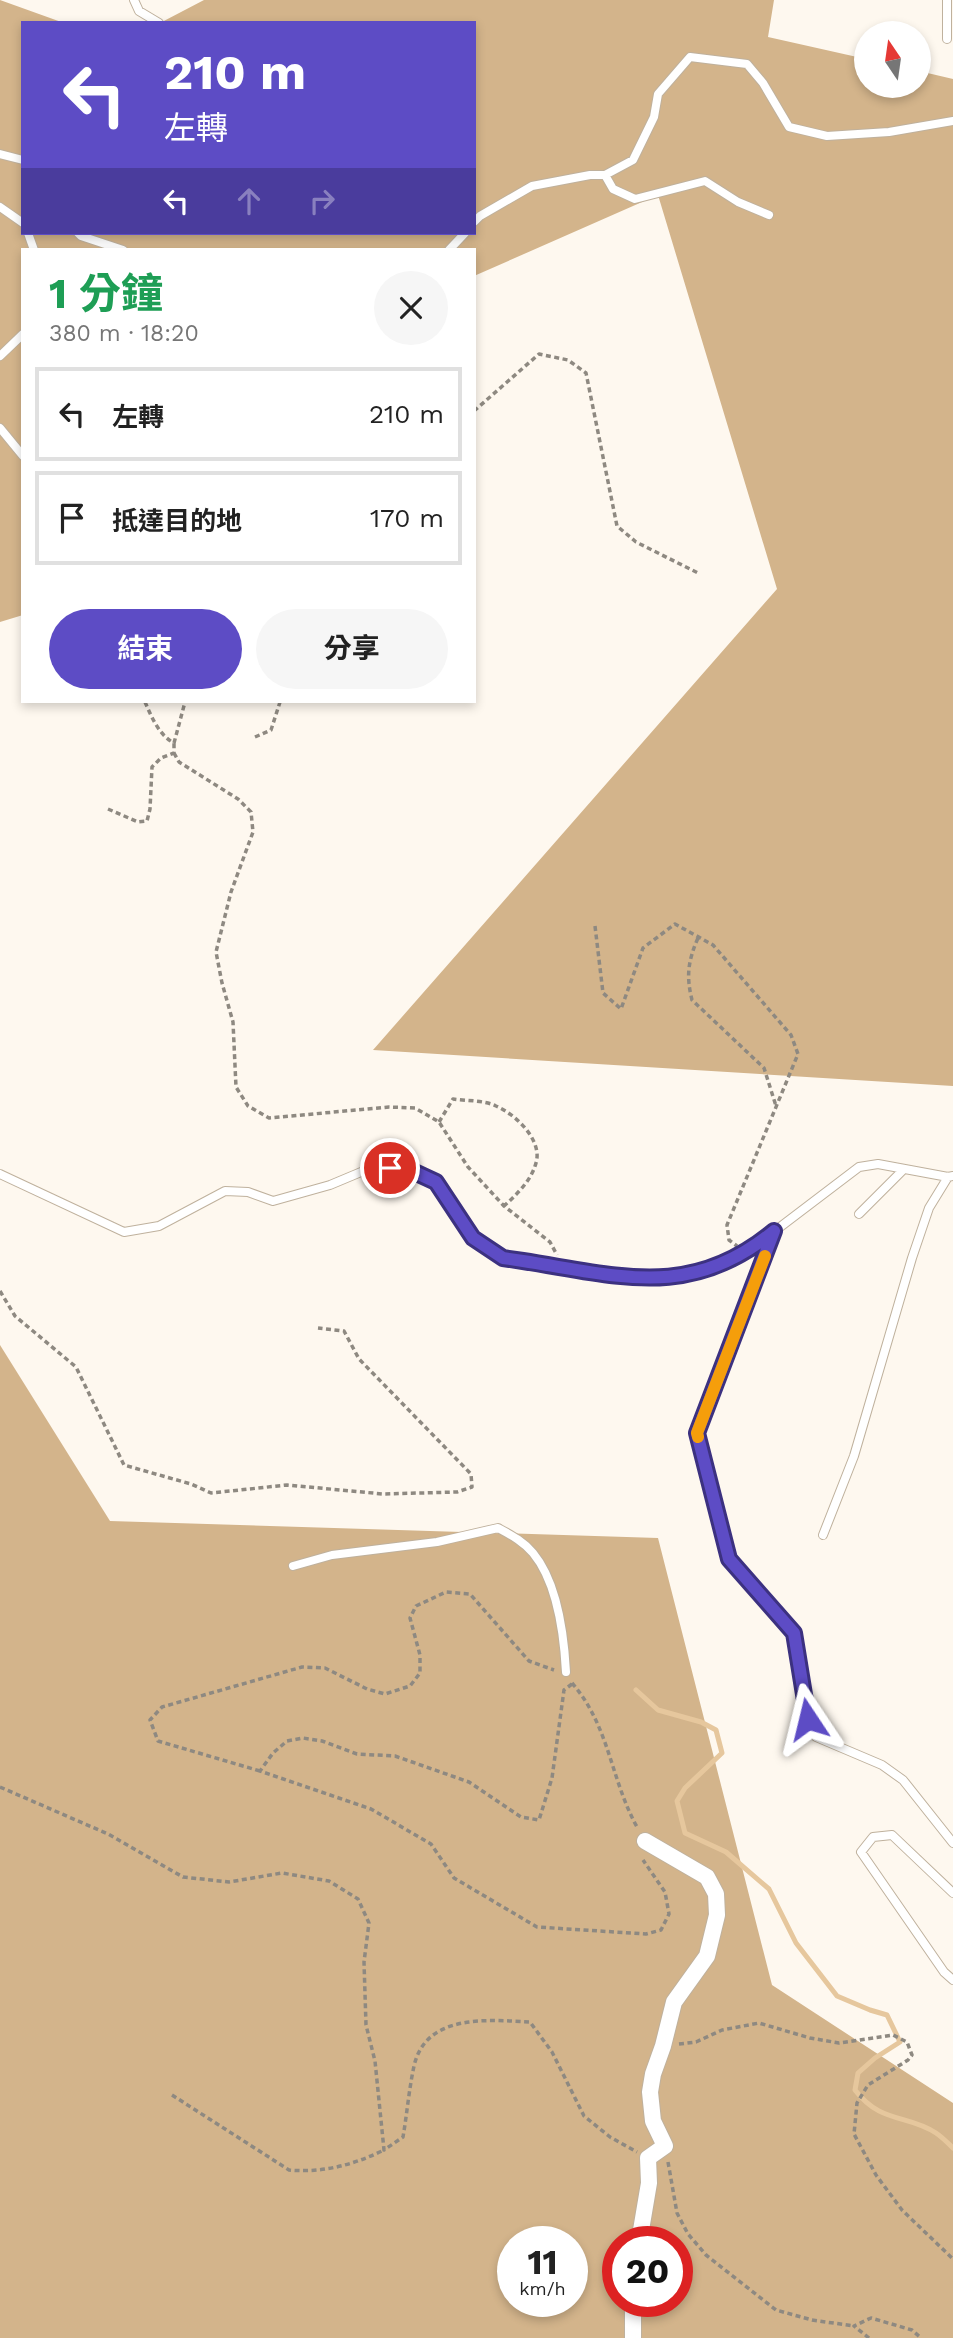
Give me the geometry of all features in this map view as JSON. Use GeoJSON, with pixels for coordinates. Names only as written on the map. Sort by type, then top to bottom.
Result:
{"type":"FeatureCollection","features":[{"type":"Feature","properties":{"kind":"street"},"geometry":{"type":"LineString","coordinates":[[642,2226],[649,2183],[648,2158],[665,2146],[653,2121],[650,2092],[653,2074],[674,2002],[707,1956],[717,1916],[716,1894],[707,1877],[645,1841]]}},
{"type":"Feature","properties":{"kind":"street"},"geometry":{"type":"LineString","coordinates":[[633,2317],[633,2338]]}},
{"type":"Feature","properties":{"kind":"lane"},"geometry":{"type":"LineString","coordinates":[[134,0],[139,10],[156,21]]}},
{"type":"Feature","properties":{"kind":"lane"},"geometry":{"type":"LineString","coordinates":[[947,0],[947,39]]}},
{"type":"Feature","properties":{"kind":"lane"},"geometry":{"type":"LineString","coordinates":[[476,220],[532,186],[590,175],[605,175],[633,160],[654,117],[658,94],[690,57],[747,64],[763,83],[789,127],[827,136],[889,132],[953,121]]}},
{"type":"Feature","properties":{"kind":"lane"},"geometry":{"type":"LineString","coordinates":[[0,154],[21,159]]}},
{"type":"Feature","properties":{"kind":"lane"},"geometry":{"type":"LineString","coordinates":[[605,175],[613,189],[635,199],[705,181],[738,202],[769,215]]}},
{"type":"Feature","properties":{"kind":"lane"},"geometry":{"type":"LineString","coordinates":[[0,207],[21,222]]}},
{"type":"Feature","properties":{"kind":"lane"},"geometry":{"type":"LineString","coordinates":[[79,235],[117,248]]}},
{"type":"Feature","properties":{"kind":"lane"},"geometry":{"type":"LineString","coordinates":[[451,248],[463,235]]}},
{"type":"Feature","properties":{"kind":"lane"},"geometry":{"type":"LineString","coordinates":[[0,356],[21,336]]}},
{"type":"Feature","properties":{"kind":"lane"},"geometry":{"type":"LineString","coordinates":[[0,428],[21,454]]}},
{"type":"Feature","properties":{"kind":"lane"},"geometry":{"type":"LineString","coordinates":[[0,1174],[124,1232],[159,1226],[225,1192],[248,1192],[273,1201],[330,1185],[373,1167],[408,1169],[436,1182],[473,1238],[503,1258],[644,1279],[690,1275],[719,1266],[746,1253],[859,1167],[878,1164],[951,1176],[929,1208],[920,1233],[854,1456],[823,1535]]}},
{"type":"Feature","properties":{"kind":"lane"},"geometry":{"type":"LineString","coordinates":[[859,1214],[904,1169]]}},
{"type":"Feature","properties":{"kind":"lane"},"geometry":{"type":"LineString","coordinates":[[774,1231],[697,1433],[729,1559],[794,1633],[808,1719],[816,1737],[883,1765],[902,1780],[953,1843]]}},
{"type":"Feature","properties":{"kind":"lane"},"geometry":{"type":"LineString","coordinates":[[293,1566],[332,1555],[438,1542],[498,1528],[519,1540],[534,1555],[555,1596],[565,1640],[566,1672]]}},
{"type":"Feature","properties":{"kind":"lane"},"geometry":{"type":"LineString","coordinates":[[953,1893],[892,1835],[873,1837],[861,1852],[944,1972],[953,1980]]}},
{"type":"Feature","properties":{"kind":"path"},"geometry":{"type":"LineString","coordinates":[[476,409],[539,354],[568,360],[586,373],[617,526],[636,542],[700,574]]}},
{"type":"Feature","properties":{"kind":"path"},"geometry":{"type":"LineString","coordinates":[[146,703],[158,728],[166,739],[174,743]]}},
{"type":"Feature","properties":{"kind":"path"},"geometry":{"type":"LineString","coordinates":[[184,703],[174,743],[174,753],[179,762],[238,799],[251,812],[253,832],[231,892],[216,952],[233,1022],[236,1087],[248,1105],[269,1118],[389,1107],[415,1108],[439,1122],[468,1167],[505,1206],[550,1242],[563,1268]]}},
{"type":"Feature","properties":{"kind":"path"},"geometry":{"type":"LineString","coordinates":[[255,737],[271,730],[280,703]]}},
{"type":"Feature","properties":{"kind":"path"},"geometry":{"type":"LineString","coordinates":[[108,809],[138,822],[147,821],[152,767],[161,758],[174,753]]}},
{"type":"Feature","properties":{"kind":"path"},"geometry":{"type":"LineString","coordinates":[[595,926],[603,993],[621,1009],[643,948],[675,924],[713,946],[791,1035],[798,1054],[727,1226],[729,1240],[746,1253]]}},
{"type":"Feature","properties":{"kind":"path"},"geometry":{"type":"LineString","coordinates":[[698,938],[689,957],[688,985],[692,1000],[764,1068],[776,1107]]}},
{"type":"Feature","properties":{"kind":"path"},"geometry":{"type":"LineString","coordinates":[[439,1122],[453,1099],[495,1105],[519,1122],[533,1138],[537,1162],[523,1189],[505,1206]]}},
{"type":"Feature","properties":{"kind":"path"},"geometry":{"type":"LineString","coordinates":[[0,1291],[15,1316],[76,1367],[124,1465],[191,1484],[211,1493],[287,1485],[383,1494],[457,1492],[472,1487],[471,1474],[359,1359],[344,1331],[318,1328]]}},
{"type":"Feature","properties":{"kind":"path"},"geometry":{"type":"LineString","coordinates":[[446,1591],[470,1594],[529,1661],[558,1672],[566,1672],[572,1684],[582,1693],[601,1729],[624,1804],[645,1841],[641,1857],[666,1892],[669,1914],[661,1930],[646,1934],[537,1927],[454,1878],[431,1844],[371,1810],[260,1771],[158,1741],[150,1720],[162,1707],[302,1667],[325,1668],[368,1689],[385,1694],[410,1686],[420,1673],[420,1655],[410,1618],[416,1606],[446,1591]]}},
{"type":"Feature","properties":{"kind":"path"},"geometry":{"type":"LineString","coordinates":[[260,1771],[273,1753],[287,1741],[303,1738],[322,1741],[357,1754],[395,1756],[469,1782],[521,1817],[539,1820],[552,1778],[564,1690],[572,1684]]}},
{"type":"Feature","properties":{"kind":"path"},"geometry":{"type":"LineString","coordinates":[[0,1787],[108,1835],[183,1877],[229,1882],[282,1873],[328,1881],[358,1899],[369,1923],[364,1962],[366,2025],[375,2061],[384,2151]]}},
{"type":"Feature","properties":{"kind":"path"},"geometry":{"type":"LineString","coordinates":[[172,2095],[289,2170],[311,2172],[354,2164],[384,2151],[403,2137],[414,2064],[426,2040],[450,2025],[496,2021],[530,2022],[552,2052],[584,2116],[610,2137],[648,2158]]}},
{"type":"Feature","properties":{"kind":"path"},"geometry":{"type":"LineString","coordinates":[[663,2046],[696,2042],[722,2030],[759,2023],[810,2038],[839,2043],[893,2035],[907,2042],[912,2055],[908,2060],[869,2085],[857,2103],[854,2134],[876,2175],[902,2210],[953,2259]]}},
{"type":"Feature","properties":{"kind":"path"},"geometry":{"type":"LineString","coordinates":[[665,2146],[677,2213],[688,2234],[706,2255],[776,2310],[812,2320],[854,2326],[869,2338]]}},
{"type":"Feature","properties":{"kind":"path"},"geometry":{"type":"LineString","coordinates":[[854,2326],[871,2318],[912,2330],[921,2338]]}},
{"type":"Feature","properties":{"kind":"shaded area"},"geometry":{"type":"Polygon","coordinates":[[[0,0],[58,21],[21,21],[21,235],[476,235],[476,21],[164,21],[204,0],[774,0],[768,37],[854,56],[854,98],[931,98],[931,74],[953,79],[953,1086],[373,1050],[777,589],[658,195],[476,275],[476,248],[21,248],[21,616],[0,622],[0,0]]]}},
{"type":"Feature","properties":{"kind":"shaded area"},"geometry":{"type":"Polygon","coordinates":[[[0,1345],[110,1521],[658,1538],[772,1985],[953,2103],[953,2338],[0,2338],[0,1345]]]}},
{"type":"Feature","properties":{"kind":"waterway"},"geometry":{"type":"LineString","coordinates":[[636,1690],[658,1710],[701,1722],[716,1730],[722,1753],[685,1788],[677,1801],[685,1833],[726,1852],[769,1889],[796,1943],[837,1996],[887,2015],[900,2042],[858,2073],[855,2090],[884,2114],[925,2127],[953,2148]]}},
{"type":"Feature","properties":{"kind":"slow traffic"},"geometry":{"type":"LineString","coordinates":[[698,1437],[697,1433],[765,1256]]}},
{"type":"Feature","properties":{"kind":"route"},"geometry":{"type":"LineString","coordinates":[[390,1168],[408,1169],[436,1182],[473,1238],[503,1258],[644,1279],[690,1275],[719,1266],[746,1253],[774,1231],[697,1433],[729,1559],[794,1633],[808,1719]]}}]}
